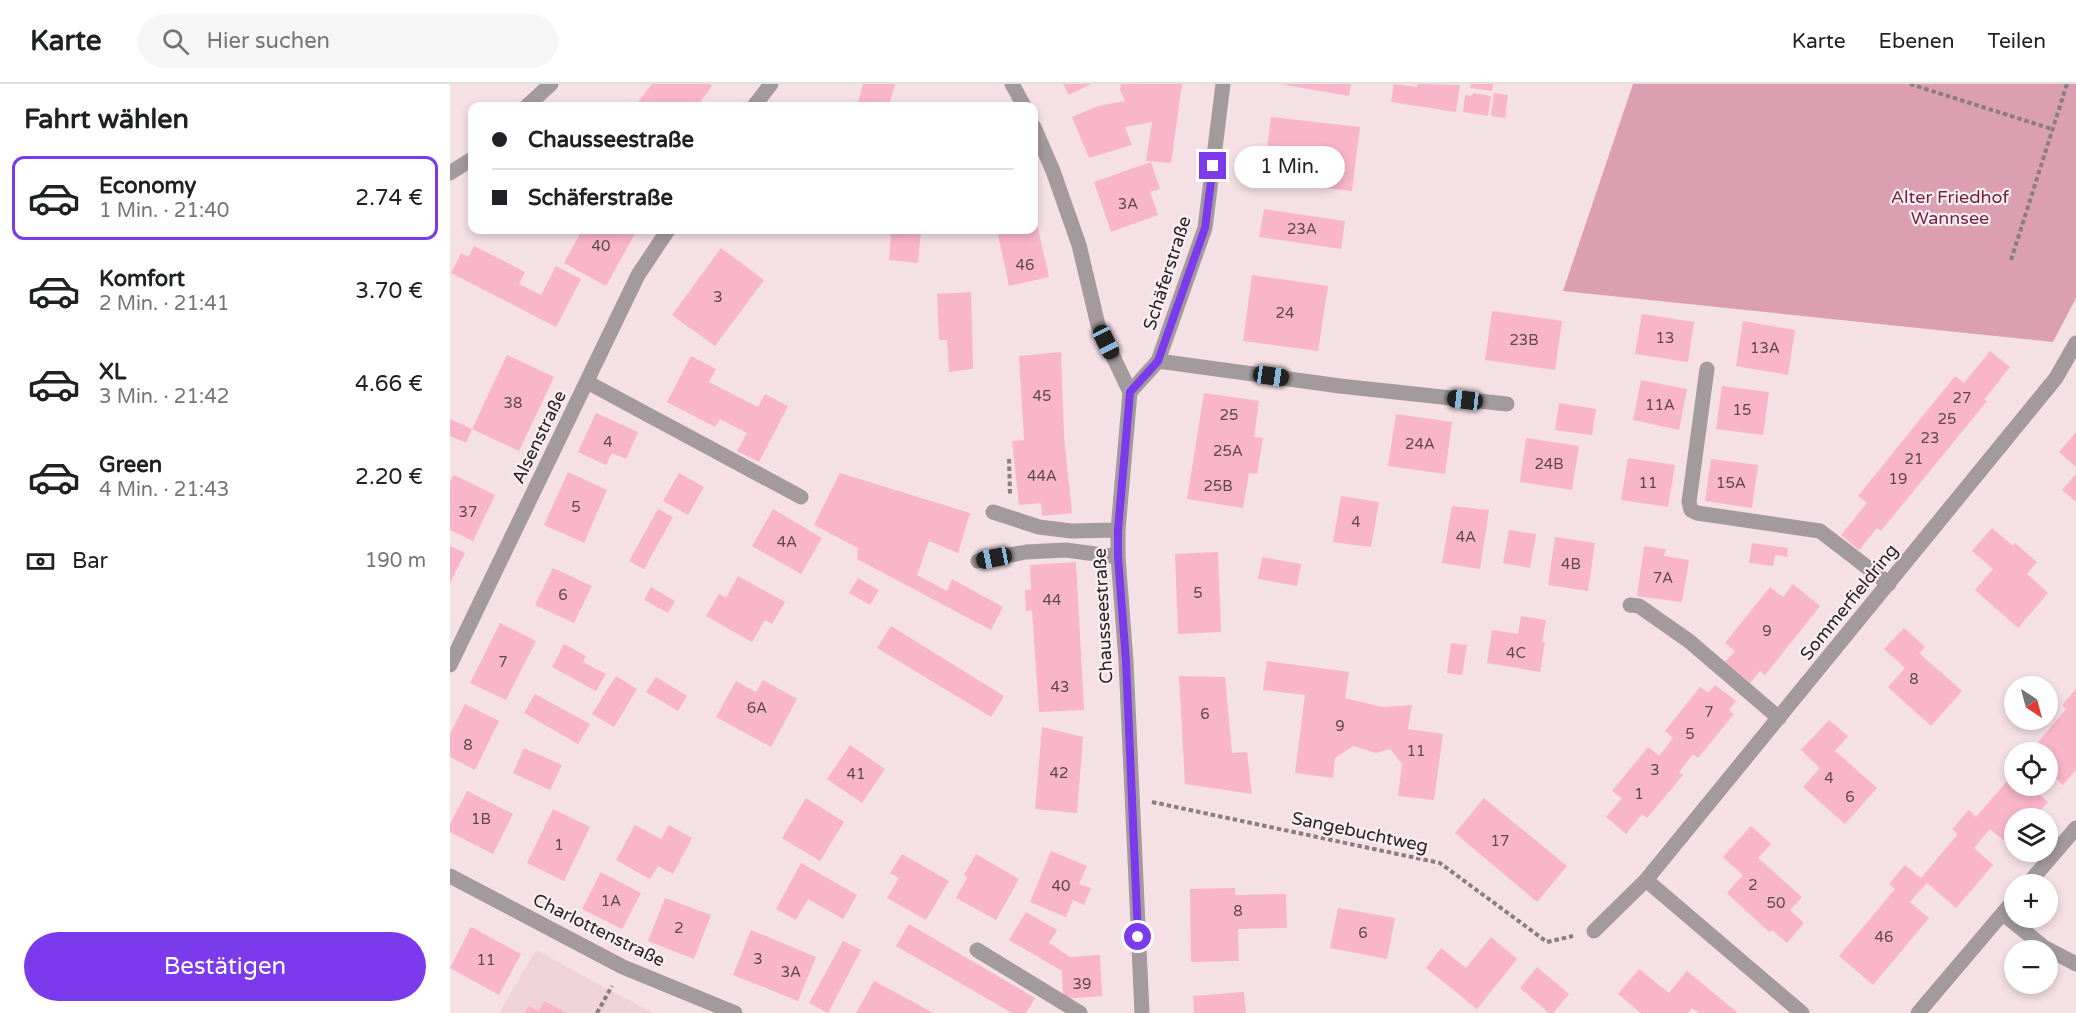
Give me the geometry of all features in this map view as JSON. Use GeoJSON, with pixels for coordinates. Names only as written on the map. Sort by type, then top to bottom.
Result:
{"type":"FeatureCollection","features":[{"type":"Feature","properties":{"kind":"street"},"geometry":{"type":"LineString","coordinates":[[531,102],[551,84]]}},
{"type":"Feature","properties":{"kind":"street"},"geometry":{"type":"LineString","coordinates":[[757,102],[771,84]]}},
{"type":"Feature","properties":{"kind":"street"},"geometry":{"type":"LineString","coordinates":[[1012,84],[1022,102]]}},
{"type":"Feature","properties":{"kind":"street","name":"Schäferstraße"},"geometry":{"type":"LineString","coordinates":[[1130,392],[1158,361],[1205,228],[1223,84]]}},
{"type":"Feature","properties":{"kind":"street"},"geometry":{"type":"LineString","coordinates":[[1038,136],[1079,245],[1098,325],[1130,392]]}},
{"type":"Feature","properties":{"kind":"street"},"geometry":{"type":"LineString","coordinates":[[450,173],[468,162]]}},
{"type":"Feature","properties":{"kind":"street","name":"Alsenstraße"},"geometry":{"type":"LineString","coordinates":[[450,665],[638,276],[665,234]]}},
{"type":"Feature","properties":{"kind":"street","name":"Sommerfieldring"},"geometry":{"type":"LineString","coordinates":[[1594,931],[1646,880],[1889,584],[2056,378],[2076,343]]}},
{"type":"Feature","properties":{"kind":"street"},"geometry":{"type":"LineString","coordinates":[[1158,361],[1340,386],[1507,405]]}},
{"type":"Feature","properties":{"kind":"street"},"geometry":{"type":"LineString","coordinates":[[1707,369],[1689,502],[1691,510],[1696,513],[1820,531],[1889,584]]}},
{"type":"Feature","properties":{"kind":"street"},"geometry":{"type":"LineString","coordinates":[[587,382],[801,497]]}},
{"type":"Feature","properties":{"kind":"street","name":"Chausseestraße"},"geometry":{"type":"LineString","coordinates":[[1130,392],[1118,530],[1118,557],[1126,661],[1142,1013]]}},
{"type":"Feature","properties":{"kind":"street"},"geometry":{"type":"LineString","coordinates":[[993,512],[1039,527],[1071,531],[1118,530]]}},
{"type":"Feature","properties":{"kind":"street"},"geometry":{"type":"LineString","coordinates":[[978,561],[1026,552],[1066,550],[1118,557]]}},
{"type":"Feature","properties":{"kind":"street"},"geometry":{"type":"LineString","coordinates":[[1630,605],[1639,606],[1689,641],[1779,718]]}},
{"type":"Feature","properties":{"kind":"street"},"geometry":{"type":"LineString","coordinates":[[2036,874],[2076,828]]}},
{"type":"Feature","properties":{"kind":"street","name":"Charlottenstraße"},"geometry":{"type":"LineString","coordinates":[[450,876],[623,967],[735,1013]]}},
{"type":"Feature","properties":{"kind":"street"},"geometry":{"type":"LineString","coordinates":[[1646,880],[1802,1013]]}},
{"type":"Feature","properties":{"kind":"street"},"geometry":{"type":"LineString","coordinates":[[1918,1013],[2003,914],[2044,947],[2076,963]]}},
{"type":"Feature","properties":{"kind":"street"},"geometry":{"type":"LineString","coordinates":[[977,950],[1080,1013]]}},
{"type":"Feature","properties":{"kind":"path"},"geometry":{"type":"LineString","coordinates":[[1910,84],[2052,129]]}},
{"type":"Feature","properties":{"kind":"path"},"geometry":{"type":"LineString","coordinates":[[2011,260],[2067,84]]}},
{"type":"Feature","properties":{"kind":"path"},"geometry":{"type":"LineString","coordinates":[[1009,459],[1011,517]]}},
{"type":"Feature","properties":{"kind":"path","name":"Sangebuchtweg"},"geometry":{"type":"LineString","coordinates":[[1132,798],[1440,862],[1547,942],[1594,931]]}},
{"type":"Feature","properties":{"kind":"path"},"geometry":{"type":"LineString","coordinates":[[597,1013],[623,967]]}},
{"type":"Feature","properties":{"kind":"shaded area"},"geometry":{"type":"Polygon","coordinates":[[[536,950],[609,990],[654,1013],[499,1013],[536,950]]]}},
{"type":"Feature","properties":{"kind":"green space","name":"Alter Friedhof Wannsee"},"geometry":{"type":"Polygon","coordinates":[[[1633,84],[2076,84],[2076,298],[2053,342],[1563,291],[1633,84]]]}},
{"type":"Feature","properties":{"kind":"building"},"geometry":{"type":"Polygon","coordinates":[[[652,84],[709,84],[712,86],[700,102],[638,102],[652,84]]]}},
{"type":"Feature","properties":{"kind":"building"},"geometry":{"type":"Polygon","coordinates":[[[863,84],[895,84],[890,102],[858,102],[863,84]]]}},
{"type":"Feature","properties":{"kind":"building"},"geometry":{"type":"Polygon","coordinates":[[[1063,84],[1091,84],[1069,95],[1063,84]]]}},
{"type":"Feature","properties":{"kind":"building"},"geometry":{"type":"Polygon","coordinates":[[[1121,84],[1182,84],[1171,163],[1146,161],[1152,122],[1125,127],[1132,145],[1089,158],[1072,117],[1098,106],[1125,101],[1120,90],[1121,84]]]}},
{"type":"Feature","properties":{"kind":"building"},"geometry":{"type":"Polygon","coordinates":[[[1280,84],[1351,84],[1349,96],[1280,84]]]}},
{"type":"Feature","properties":{"kind":"building"},"geometry":{"type":"Polygon","coordinates":[[[1394,84],[1417,87],[1418,84],[1460,85],[1456,112],[1391,102],[1394,84]]]}},
{"type":"Feature","properties":{"kind":"building"},"geometry":{"type":"Polygon","coordinates":[[[1471,84],[1493,84],[1492,91],[1470,88],[1471,84]]]}},
{"type":"Feature","properties":{"kind":"building"},"geometry":{"type":"Polygon","coordinates":[[[1473,93],[1491,96],[1488,116],[1463,112],[1465,95],[1472,96],[1473,93]]]}},
{"type":"Feature","properties":{"kind":"building"},"geometry":{"type":"Polygon","coordinates":[[[1494,93],[1508,95],[1505,118],[1491,116],[1494,93]]]}},
{"type":"Feature","properties":{"kind":"building"},"geometry":{"type":"Polygon","coordinates":[[[1271,117],[1360,127],[1352,191],[1263,181],[1271,117]]]}},
{"type":"Feature","properties":{"kind":"building"},"geometry":{"type":"Polygon","coordinates":[[[1151,162],[1160,189],[1150,192],[1158,215],[1111,232],[1094,182],[1151,162]]]}},
{"type":"Feature","properties":{"kind":"building"},"geometry":{"type":"Polygon","coordinates":[[[1264,209],[1345,221],[1341,249],[1259,237],[1264,209]]]}},
{"type":"Feature","properties":{"kind":"building"},"geometry":{"type":"Polygon","coordinates":[[[1038,229],[1049,277],[1009,286],[998,234],[1038,234],[1038,229]]]}},
{"type":"Feature","properties":{"kind":"building"},"geometry":{"type":"Polygon","coordinates":[[[580,234],[635,234],[606,286],[564,263],[580,234]]]}},
{"type":"Feature","properties":{"kind":"building"},"geometry":{"type":"Polygon","coordinates":[[[891,234],[921,234],[918,263],[889,260],[891,234]]]}},
{"type":"Feature","properties":{"kind":"building"},"geometry":{"type":"Polygon","coordinates":[[[474,246],[525,272],[519,284],[541,295],[556,266],[581,279],[556,327],[451,273],[461,253],[468,257],[474,246]]]}},
{"type":"Feature","properties":{"kind":"building"},"geometry":{"type":"Polygon","coordinates":[[[721,248],[764,280],[715,346],[672,315],[721,248]]]}},
{"type":"Feature","properties":{"kind":"building"},"geometry":{"type":"Polygon","coordinates":[[[1252,275],[1328,286],[1318,351],[1243,341],[1252,275]]]}},
{"type":"Feature","properties":{"kind":"building"},"geometry":{"type":"Polygon","coordinates":[[[971,292],[973,369],[949,372],[947,340],[939,340],[937,294],[971,292]]]}},
{"type":"Feature","properties":{"kind":"building"},"geometry":{"type":"Polygon","coordinates":[[[1492,311],[1562,321],[1555,370],[1485,360],[1492,311]]]}},
{"type":"Feature","properties":{"kind":"building"},"geometry":{"type":"Polygon","coordinates":[[[1642,314],[1694,322],[1688,362],[1635,354],[1642,314]]]}},
{"type":"Feature","properties":{"kind":"building"},"geometry":{"type":"Polygon","coordinates":[[[1743,321],[1795,330],[1788,375],[1736,366],[1743,321]]]}},
{"type":"Feature","properties":{"kind":"building"},"geometry":{"type":"Polygon","coordinates":[[[1990,351],[2010,367],[1984,400],[1987,401],[1881,531],[1877,528],[1859,550],[1841,535],[1867,503],[1858,496],[1955,376],[1964,383],[1990,351]]]}},
{"type":"Feature","properties":{"kind":"building"},"geometry":{"type":"Polygon","coordinates":[[[1061,352],[1064,436],[1072,513],[1042,516],[1041,503],[1019,505],[1012,441],[1024,440],[1019,356],[1061,352]]]}},
{"type":"Feature","properties":{"kind":"building"},"geometry":{"type":"Polygon","coordinates":[[[507,355],[554,377],[519,451],[472,429],[507,355]]]}},
{"type":"Feature","properties":{"kind":"building"},"geometry":{"type":"Polygon","coordinates":[[[691,356],[716,369],[709,382],[758,407],[765,394],[788,406],[759,462],[737,451],[747,433],[720,419],[715,427],[667,402],[691,356]]]}},
{"type":"Feature","properties":{"kind":"building"},"geometry":{"type":"Polygon","coordinates":[[[1641,380],[1687,389],[1679,430],[1633,420],[1641,380]]]}},
{"type":"Feature","properties":{"kind":"building"},"geometry":{"type":"Polygon","coordinates":[[[1722,386],[1769,392],[1763,435],[1716,429],[1722,386]]]}},
{"type":"Feature","properties":{"kind":"building"},"geometry":{"type":"Polygon","coordinates":[[[1204,393],[1259,401],[1254,437],[1263,438],[1257,474],[1249,473],[1243,508],[1187,499],[1204,393]]]}},
{"type":"Feature","properties":{"kind":"building"},"geometry":{"type":"Polygon","coordinates":[[[1559,403],[1596,409],[1592,435],[1555,430],[1559,403]]]}},
{"type":"Feature","properties":{"kind":"building"},"geometry":{"type":"Polygon","coordinates":[[[596,413],[638,432],[626,459],[612,453],[606,465],[578,452],[596,413]]]}},
{"type":"Feature","properties":{"kind":"building"},"geometry":{"type":"Polygon","coordinates":[[[1396,414],[1452,422],[1445,474],[1388,466],[1396,414]]]}},
{"type":"Feature","properties":{"kind":"building"},"geometry":{"type":"Polygon","coordinates":[[[450,419],[472,429],[466,443],[450,436],[450,419]]]}},
{"type":"Feature","properties":{"kind":"building"},"geometry":{"type":"Polygon","coordinates":[[[2076,432],[2076,467],[2059,452],[2076,432]]]}},
{"type":"Feature","properties":{"kind":"building"},"geometry":{"type":"Polygon","coordinates":[[[1526,438],[1579,446],[1572,490],[1520,482],[1526,438]]]}},
{"type":"Feature","properties":{"kind":"building"},"geometry":{"type":"Polygon","coordinates":[[[1628,458],[1675,465],[1668,507],[1621,500],[1628,458]]]}},
{"type":"Feature","properties":{"kind":"building"},"geometry":{"type":"Polygon","coordinates":[[[1711,459],[1758,465],[1752,508],[1705,501],[1711,459]]]}},
{"type":"Feature","properties":{"kind":"building"},"geometry":{"type":"Polygon","coordinates":[[[568,472],[607,490],[584,543],[544,525],[568,472]]]}},
{"type":"Feature","properties":{"kind":"building"},"geometry":{"type":"Polygon","coordinates":[[[679,473],[704,487],[688,515],[663,501],[679,473]]]}},
{"type":"Feature","properties":{"kind":"building"},"geometry":{"type":"Polygon","coordinates":[[[840,473],[970,513],[958,553],[929,541],[917,575],[947,591],[952,579],[1003,607],[991,630],[857,559],[858,548],[814,525],[840,473]]]}},
{"type":"Feature","properties":{"kind":"building"},"geometry":{"type":"Polygon","coordinates":[[[2076,474],[2076,502],[2062,490],[2076,474]]]}},
{"type":"Feature","properties":{"kind":"building"},"geometry":{"type":"Polygon","coordinates":[[[454,475],[495,495],[473,541],[450,530],[450,482],[454,475]]]}},
{"type":"Feature","properties":{"kind":"building"},"geometry":{"type":"Polygon","coordinates":[[[1341,496],[1379,502],[1371,547],[1333,542],[1341,496]]]}},
{"type":"Feature","properties":{"kind":"building"},"geometry":{"type":"Polygon","coordinates":[[[1452,506],[1489,510],[1480,569],[1442,563],[1452,506]]]}},
{"type":"Feature","properties":{"kind":"building"},"geometry":{"type":"Polygon","coordinates":[[[658,509],[673,517],[644,569],[629,561],[658,509]]]}},
{"type":"Feature","properties":{"kind":"building"},"geometry":{"type":"Polygon","coordinates":[[[773,509],[822,538],[801,574],[752,546],[773,509]]]}},
{"type":"Feature","properties":{"kind":"building"},"geometry":{"type":"Polygon","coordinates":[[[1992,528],[2013,546],[2015,543],[2037,562],[2027,574],[2048,593],[2018,628],[1975,590],[1993,569],[1972,551],[1992,528]]]}},
{"type":"Feature","properties":{"kind":"building"},"geometry":{"type":"Polygon","coordinates":[[[1509,530],[1536,534],[1530,568],[1503,563],[1509,530]]]}},
{"type":"Feature","properties":{"kind":"building"},"geometry":{"type":"Polygon","coordinates":[[[1555,537],[1595,543],[1588,591],[1548,585],[1555,537]]]}},
{"type":"Feature","properties":{"kind":"building"},"geometry":{"type":"Polygon","coordinates":[[[1752,543],[1788,548],[1787,557],[1775,555],[1773,566],[1749,563],[1752,543]]]}},
{"type":"Feature","properties":{"kind":"building"},"geometry":{"type":"Polygon","coordinates":[[[450,546],[465,553],[450,583],[450,546]]]}},
{"type":"Feature","properties":{"kind":"building"},"geometry":{"type":"Polygon","coordinates":[[[1644,546],[1666,549],[1664,556],[1689,560],[1682,602],[1637,596],[1644,546]]]}},
{"type":"Feature","properties":{"kind":"building"},"geometry":{"type":"Polygon","coordinates":[[[1218,552],[1221,632],[1178,634],[1175,554],[1218,552]]]}},
{"type":"Feature","properties":{"kind":"building"},"geometry":{"type":"Polygon","coordinates":[[[1262,557],[1301,564],[1297,586],[1258,579],[1262,557]]]}},
{"type":"Feature","properties":{"kind":"building"},"geometry":{"type":"Polygon","coordinates":[[[1076,562],[1084,710],[1039,712],[1032,610],[1026,611],[1025,590],[1031,590],[1030,565],[1076,562]]]}},
{"type":"Feature","properties":{"kind":"building"},"geometry":{"type":"Polygon","coordinates":[[[553,568],[592,586],[574,623],[535,605],[553,568]]]}},
{"type":"Feature","properties":{"kind":"building"},"geometry":{"type":"Polygon","coordinates":[[[738,576],[785,602],[772,624],[765,620],[752,642],[706,616],[719,594],[726,598],[738,576]]]}},
{"type":"Feature","properties":{"kind":"building"},"geometry":{"type":"Polygon","coordinates":[[[858,578],[879,590],[870,605],[849,593],[858,578]]]}},
{"type":"Feature","properties":{"kind":"building"},"geometry":{"type":"Polygon","coordinates":[[[1793,584],[1820,606],[1765,675],[1760,671],[1750,683],[1725,662],[1735,651],[1725,643],[1770,587],[1783,597],[1793,584]]]}},
{"type":"Feature","properties":{"kind":"building"},"geometry":{"type":"Polygon","coordinates":[[[651,587],[675,601],[668,613],[644,600],[651,587]]]}},
{"type":"Feature","properties":{"kind":"building"},"geometry":{"type":"Polygon","coordinates":[[[1521,616],[1546,620],[1540,672],[1487,663],[1492,630],[1518,634],[1521,616]]]}},
{"type":"Feature","properties":{"kind":"building"},"geometry":{"type":"Polygon","coordinates":[[[500,623],[536,641],[506,700],[470,683],[500,623]]]}},
{"type":"Feature","properties":{"kind":"building"},"geometry":{"type":"Polygon","coordinates":[[[891,626],[1004,696],[991,717],[877,648],[891,626]]]}},
{"type":"Feature","properties":{"kind":"building"},"geometry":{"type":"Polygon","coordinates":[[[1904,628],[1925,647],[1919,653],[1962,691],[1931,726],[1888,687],[1905,668],[1884,649],[1904,628]]]}},
{"type":"Feature","properties":{"kind":"building"},"geometry":{"type":"Polygon","coordinates":[[[1451,643],[1467,645],[1462,675],[1447,673],[1451,643]]]}},
{"type":"Feature","properties":{"kind":"building"},"geometry":{"type":"Polygon","coordinates":[[[564,644],[586,656],[583,662],[606,674],[596,691],[552,667],[564,644]]]}},
{"type":"Feature","properties":{"kind":"building"},"geometry":{"type":"Polygon","coordinates":[[[1267,661],[1349,672],[1345,698],[1382,707],[1412,705],[1408,729],[1443,734],[1434,800],[1398,796],[1402,764],[1390,749],[1376,753],[1353,746],[1335,758],[1333,778],[1295,773],[1305,695],[1263,690],[1267,661]]]}},
{"type":"Feature","properties":{"kind":"building"},"geometry":{"type":"Polygon","coordinates":[[[616,676],[637,689],[614,727],[592,714],[616,676]]]}},
{"type":"Feature","properties":{"kind":"building"},"geometry":{"type":"Polygon","coordinates":[[[1179,676],[1225,677],[1232,753],[1247,752],[1252,794],[1185,784],[1179,676]]]}},
{"type":"Feature","properties":{"kind":"building"},"geometry":{"type":"Polygon","coordinates":[[[656,677],[687,696],[678,711],[646,692],[656,677]]]}},
{"type":"Feature","properties":{"kind":"building"},"geometry":{"type":"Polygon","coordinates":[[[763,680],[797,699],[771,747],[716,717],[736,681],[756,692],[763,680]]]}},
{"type":"Feature","properties":{"kind":"building"},"geometry":{"type":"Polygon","coordinates":[[[1715,685],[1736,701],[1729,710],[1734,714],[1698,758],[1693,754],[1679,772],[1683,775],[1647,818],[1642,814],[1626,834],[1606,817],[1622,798],[1612,791],[1648,747],[1659,756],[1673,738],[1665,731],[1700,687],[1708,693],[1715,685]]]}},
{"type":"Feature","properties":{"kind":"building"},"geometry":{"type":"Polygon","coordinates":[[[2076,689],[2076,770],[2063,785],[2058,781],[2058,742],[2038,742],[2048,730],[2058,730],[2058,719],[2066,709],[2062,705],[2076,689]]]}},
{"type":"Feature","properties":{"kind":"building"},"geometry":{"type":"Polygon","coordinates":[[[535,694],[590,724],[578,744],[524,713],[535,694]]]}},
{"type":"Feature","properties":{"kind":"building"},"geometry":{"type":"Polygon","coordinates":[[[465,704],[499,721],[475,770],[450,757],[450,734],[465,704]]]}},
{"type":"Feature","properties":{"kind":"building"},"geometry":{"type":"Polygon","coordinates":[[[1829,720],[1848,736],[1835,751],[1877,788],[1845,824],[1803,787],[1820,768],[1801,750],[1829,720]]]}},
{"type":"Feature","properties":{"kind":"building"},"geometry":{"type":"Polygon","coordinates":[[[1042,727],[1083,737],[1077,813],[1035,809],[1042,727]]]}},
{"type":"Feature","properties":{"kind":"building"},"geometry":{"type":"Polygon","coordinates":[[[850,745],[885,769],[862,803],[827,779],[850,745]]]}},
{"type":"Feature","properties":{"kind":"building"},"geometry":{"type":"Polygon","coordinates":[[[524,748],[562,765],[550,790],[513,773],[524,748]]]}},
{"type":"Feature","properties":{"kind":"building"},"geometry":{"type":"Polygon","coordinates":[[[2004,785],[2004,796],[2041,796],[2048,802],[2043,808],[2004,808],[2004,840],[1990,829],[1974,848],[1993,865],[1956,908],[1927,883],[1910,902],[1929,918],[1873,985],[1839,956],[1895,889],[1889,884],[1905,865],[1921,878],[1958,834],[1952,829],[1969,810],[1976,817],[2004,785]]]}},
{"type":"Feature","properties":{"kind":"building"},"geometry":{"type":"Polygon","coordinates":[[[467,791],[513,814],[493,854],[450,832],[450,824],[467,791]]]}},
{"type":"Feature","properties":{"kind":"building"},"geometry":{"type":"Polygon","coordinates":[[[806,798],[844,822],[820,861],[782,838],[806,798]]]}},
{"type":"Feature","properties":{"kind":"building"},"geometry":{"type":"Polygon","coordinates":[[[1484,798],[1567,866],[1537,902],[1455,833],[1484,798]]]}},
{"type":"Feature","properties":{"kind":"building"},"geometry":{"type":"Polygon","coordinates":[[[553,809],[590,827],[564,881],[527,863],[553,809]]]}},
{"type":"Feature","properties":{"kind":"building"},"geometry":{"type":"Polygon","coordinates":[[[635,825],[661,839],[669,825],[692,838],[673,874],[658,866],[650,879],[616,860],[635,825]]]}},
{"type":"Feature","properties":{"kind":"building"},"geometry":{"type":"Polygon","coordinates":[[[1751,826],[1771,844],[1758,858],[1802,897],[1790,910],[1804,923],[1787,943],[1772,930],[1769,932],[1727,893],[1743,875],[1723,857],[1751,826]]]}},
{"type":"Feature","properties":{"kind":"building"},"geometry":{"type":"Polygon","coordinates":[[[1051,851],[1087,866],[1079,884],[1091,888],[1084,905],[1073,900],[1066,917],[1030,902],[1051,851]]]}},
{"type":"Feature","properties":{"kind":"building"},"geometry":{"type":"Polygon","coordinates":[[[902,854],[949,881],[926,920],[887,898],[899,878],[890,873],[902,854]]]}},
{"type":"Feature","properties":{"kind":"building"},"geometry":{"type":"Polygon","coordinates":[[[976,854],[1019,879],[996,920],[956,898],[967,878],[964,875],[976,854]]]}},
{"type":"Feature","properties":{"kind":"building"},"geometry":{"type":"Polygon","coordinates":[[[801,863],[857,895],[843,919],[808,899],[796,920],[776,909],[801,863]]]}},
{"type":"Feature","properties":{"kind":"building"},"geometry":{"type":"Polygon","coordinates":[[[601,872],[641,893],[622,929],[582,909],[601,872]]]}},
{"type":"Feature","properties":{"kind":"building"},"geometry":{"type":"Polygon","coordinates":[[[1235,888],[1235,895],[1286,894],[1287,928],[1238,929],[1239,961],[1191,962],[1190,889],[1235,888]]]}},
{"type":"Feature","properties":{"kind":"building"},"geometry":{"type":"Polygon","coordinates":[[[665,898],[711,915],[694,959],[648,941],[665,898]]]}},
{"type":"Feature","properties":{"kind":"building"},"geometry":{"type":"Polygon","coordinates":[[[1338,908],[1395,918],[1387,959],[1330,948],[1338,908]]]}},
{"type":"Feature","properties":{"kind":"building"},"geometry":{"type":"Polygon","coordinates":[[[1026,912],[1057,930],[1049,943],[1070,957],[1100,955],[1102,996],[1063,999],[1062,971],[1009,940],[1026,912]]]}},
{"type":"Feature","properties":{"kind":"building"},"geometry":{"type":"Polygon","coordinates":[[[909,924],[1035,998],[1026,1013],[1012,1013],[896,946],[909,924]]]}},
{"type":"Feature","properties":{"kind":"building"},"geometry":{"type":"Polygon","coordinates":[[[471,927],[521,954],[499,995],[450,968],[471,927]]]}},
{"type":"Feature","properties":{"kind":"building"},"geometry":{"type":"Polygon","coordinates":[[[751,930],[816,957],[798,1001],[733,975],[751,930]]]}},
{"type":"Feature","properties":{"kind":"building"},"geometry":{"type":"Polygon","coordinates":[[[1491,937],[1517,959],[1477,1009],[1426,968],[1441,948],[1466,968],[1491,937]]]}},
{"type":"Feature","properties":{"kind":"building"},"geometry":{"type":"Polygon","coordinates":[[[843,941],[861,950],[828,1013],[809,1003],[843,941]]]}},
{"type":"Feature","properties":{"kind":"building"},"geometry":{"type":"Polygon","coordinates":[[[1537,967],[1569,994],[1553,1013],[1549,1013],[1520,988],[1537,967]]]}},
{"type":"Feature","properties":{"kind":"building"},"geometry":{"type":"Polygon","coordinates":[[[1639,969],[1669,993],[1687,971],[1738,1013],[1699,1013],[1692,1008],[1688,1013],[1641,1013],[1618,994],[1639,969]]]}},
{"type":"Feature","properties":{"kind":"building"},"geometry":{"type":"Polygon","coordinates":[[[874,981],[919,1005],[933,1013],[856,1013],[874,981]]]}},
{"type":"Feature","properties":{"kind":"building"},"geometry":{"type":"Polygon","coordinates":[[[1244,992],[1246,1013],[1194,1013],[1193,996],[1244,992]]]}},
{"type":"Feature","properties":{"kind":"building"},"geometry":{"type":"Polygon","coordinates":[[[544,1001],[567,1013],[525,1013],[529,1006],[539,1011],[544,1001]]]}},
{"type":"Feature","properties":{"kind":"route"},"geometry":{"type":"LineString","coordinates":[[1138,937],[1126,661],[1118,557],[1118,530],[1130,392],[1158,361],[1205,228],[1213,166]]}}]}
